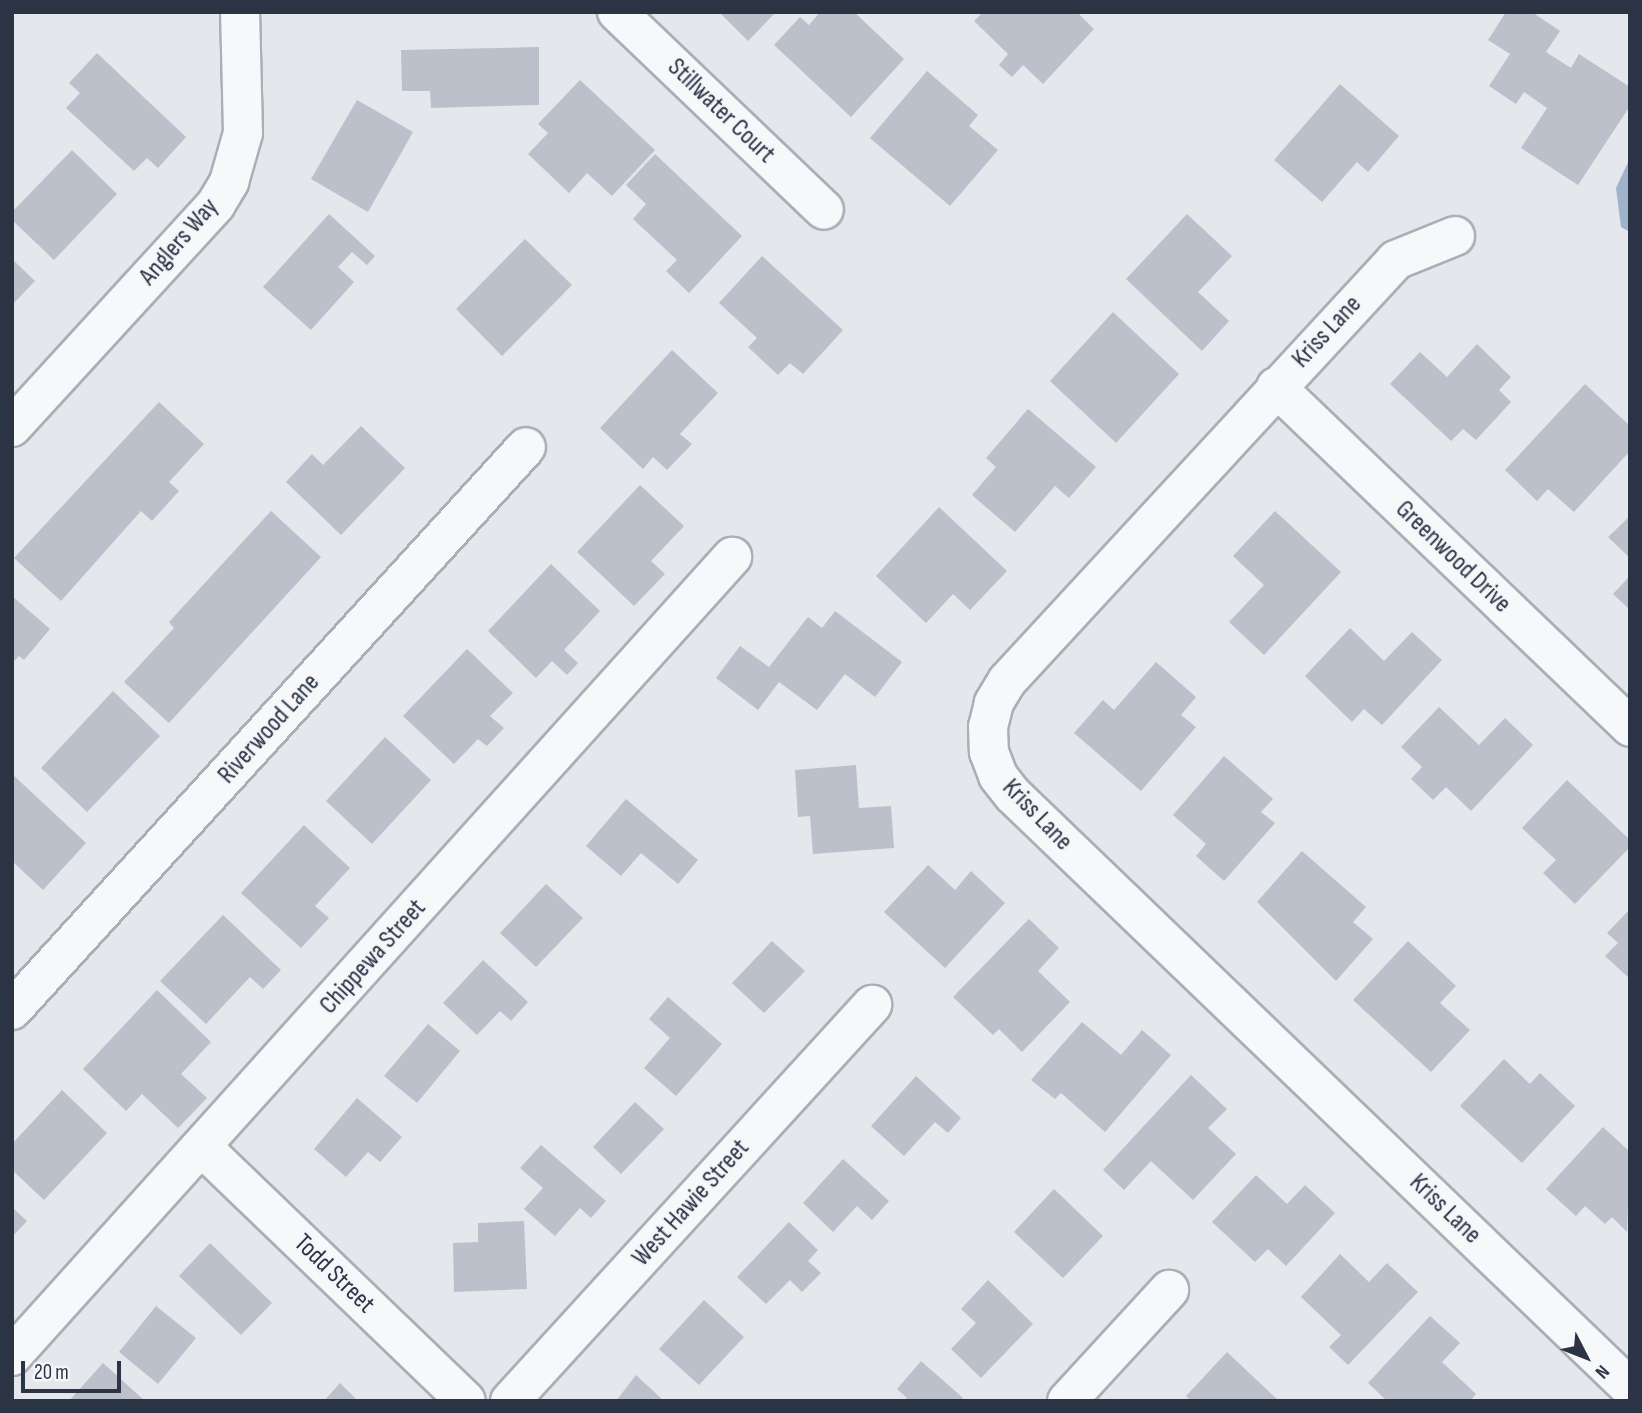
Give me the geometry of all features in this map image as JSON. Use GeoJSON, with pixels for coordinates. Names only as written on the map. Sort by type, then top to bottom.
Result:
{"type":"FeatureCollection","features":[{"type":"Feature","properties":{"kind":"street","name":"Anglers Way"},"geometry":{"type":"LineString","coordinates":[[12,427],[216,204],[229,182],[243,133],[240,12]]}},
{"type":"Feature","properties":{"kind":"street","name":"Stillwater Court"},"geometry":{"type":"LineString","coordinates":[[617,12],[824,210]]}},
{"type":"Feature","properties":{"kind":"street","name":"Kriss Lane"},"geometry":{"type":"LineString","coordinates":[[1455,236],[1396,260],[1007,681],[988,727],[989,752],[998,776],[1013,795],[1623,1366]]}},
{"type":"Feature","properties":{"kind":"street","name":"Greenwood Drive"},"geometry":{"type":"LineString","coordinates":[[1276,387],[1630,727]]}},
{"type":"Feature","properties":{"kind":"street","name":"Riverwood Lane"},"geometry":{"type":"LineString","coordinates":[[18,992],[526,447]]}},
{"type":"Feature","properties":{"kind":"street","name":"Chippewa Street"},"geometry":{"type":"LineString","coordinates":[[12,1356],[732,557]]}},
{"type":"Feature","properties":{"kind":"street","name":"West Hawie Street"},"geometry":{"type":"LineString","coordinates":[[510,1401],[872,1005]]}},
{"type":"Feature","properties":{"kind":"street","name":"Todd Street"},"geometry":{"type":"LineString","coordinates":[[202,1147],[466,1401]]}},
{"type":"Feature","properties":{"kind":"street"},"geometry":{"type":"LineString","coordinates":[[1067,1401],[1170,1290]]}},
{"type":"Feature","properties":{"kind":"water"},"geometry":{"type":"Polygon","coordinates":[[[1630,158],[1630,232],[1621,227],[1616,188],[1630,158]]]}},
{"type":"Feature","properties":{"kind":"building"},"geometry":{"type":"Polygon","coordinates":[[[719,12],[776,12],[748,41],[719,12]]]}},
{"type":"Feature","properties":{"kind":"building"},"geometry":{"type":"Polygon","coordinates":[[[820,12],[854,12],[904,59],[851,117],[774,45],[800,17],[809,25],[820,12]]]}},
{"type":"Feature","properties":{"kind":"building"},"geometry":{"type":"Polygon","coordinates":[[[983,12],[1077,12],[1094,29],[1043,84],[1023,65],[1012,77],[999,65],[1008,54],[974,21],[983,12]]]}},
{"type":"Feature","properties":{"kind":"building"},"geometry":{"type":"Polygon","coordinates":[[[1506,12],[1532,12],[1560,31],[1546,52],[1571,68],[1579,54],[1630,87],[1630,106],[1578,185],[1521,148],[1547,108],[1524,92],[1516,104],[1489,86],[1510,54],[1488,40],[1506,12]]]}},
{"type":"Feature","properties":{"kind":"building"},"geometry":{"type":"Polygon","coordinates":[[[539,47],[539,105],[431,108],[430,91],[402,91],[401,50],[539,47]]]}},
{"type":"Feature","properties":{"kind":"building"},"geometry":{"type":"Polygon","coordinates":[[[97,53],[186,137],[158,168],[147,158],[134,171],[66,108],[80,93],[69,83],[97,53]]]}},
{"type":"Feature","properties":{"kind":"building"},"geometry":{"type":"Polygon","coordinates":[[[927,71],[978,115],[969,126],[998,150],[950,206],[870,138],[927,71]]]}},
{"type":"Feature","properties":{"kind":"building"},"geometry":{"type":"Polygon","coordinates":[[[580,80],[655,150],[612,196],[587,173],[569,193],[528,154],[548,133],[538,124],[580,80]]]}},
{"type":"Feature","properties":{"kind":"building"},"geometry":{"type":"Polygon","coordinates":[[[1340,84],[1399,136],[1368,172],[1357,162],[1322,202],[1274,160],[1340,84]]]}},
{"type":"Feature","properties":{"kind":"building"},"geometry":{"type":"Polygon","coordinates":[[[357,100],[413,132],[368,212],[311,179],[357,100]]]}},
{"type":"Feature","properties":{"kind":"building"},"geometry":{"type":"Polygon","coordinates":[[[72,150],[117,194],[54,260],[12,220],[12,212],[72,150]]]}},
{"type":"Feature","properties":{"kind":"building"},"geometry":{"type":"Polygon","coordinates":[[[655,154],[742,236],[689,293],[666,271],[677,260],[633,219],[646,204],[626,185],[655,154]]]}},
{"type":"Feature","properties":{"kind":"building"},"geometry":{"type":"Polygon","coordinates":[[[329,214],[375,256],[367,265],[352,252],[338,267],[354,282],[311,330],[263,287],[329,214]]]}},
{"type":"Feature","properties":{"kind":"building"},"geometry":{"type":"Polygon","coordinates":[[[1187,214],[1232,256],[1198,292],[1229,321],[1202,351],[1126,279],[1187,214]]]}},
{"type":"Feature","properties":{"kind":"building"},"geometry":{"type":"Polygon","coordinates":[[[525,239],[572,285],[502,356],[456,309],[525,239]]]}},
{"type":"Feature","properties":{"kind":"building"},"geometry":{"type":"Polygon","coordinates":[[[762,256],[843,330],[803,374],[790,363],[778,375],[748,347],[757,338],[719,303],[762,256]]]}},
{"type":"Feature","properties":{"kind":"building"},"geometry":{"type":"Polygon","coordinates":[[[12,259],[35,281],[12,305],[12,259]]]}},
{"type":"Feature","properties":{"kind":"building"},"geometry":{"type":"Polygon","coordinates":[[[1113,312],[1179,374],[1116,443],[1050,381],[1113,312]]]}},
{"type":"Feature","properties":{"kind":"building"},"geometry":{"type":"Polygon","coordinates":[[[1477,344],[1511,377],[1499,390],[1511,402],[1476,440],[1463,429],[1451,441],[1390,384],[1420,352],[1447,377],[1477,344]]]}},
{"type":"Feature","properties":{"kind":"building"},"geometry":{"type":"Polygon","coordinates":[[[672,350],[718,393],[680,434],[692,444],[667,470],[653,457],[643,469],[600,428],[672,350]]]}},
{"type":"Feature","properties":{"kind":"building"},"geometry":{"type":"Polygon","coordinates":[[[1585,384],[1630,426],[1630,451],[1574,512],[1548,489],[1537,501],[1505,470],[1585,384]]]}},
{"type":"Feature","properties":{"kind":"building"},"geometry":{"type":"Polygon","coordinates":[[[159,402],[204,444],[169,482],[179,491],[152,521],[141,511],[61,601],[14,558],[159,402]]]}},
{"type":"Feature","properties":{"kind":"building"},"geometry":{"type":"Polygon","coordinates":[[[1028,409],[1096,467],[1069,498],[1055,486],[1015,532],[972,495],[996,467],[986,458],[1028,409]]]}},
{"type":"Feature","properties":{"kind":"building"},"geometry":{"type":"Polygon","coordinates":[[[361,426],[405,468],[341,535],[286,482],[312,454],[323,465],[361,426]]]}},
{"type":"Feature","properties":{"kind":"building"},"geometry":{"type":"Polygon","coordinates":[[[640,485],[684,526],[651,561],[665,574],[634,606],[577,552],[640,485]]]}},
{"type":"Feature","properties":{"kind":"building"},"geometry":{"type":"Polygon","coordinates":[[[939,507],[1007,571],[970,610],[953,594],[926,623],[876,576],[939,507]]]}},
{"type":"Feature","properties":{"kind":"building"},"geometry":{"type":"Polygon","coordinates":[[[271,511],[321,557],[169,723],[124,682],[174,628],[169,622],[271,511]]]}},
{"type":"Feature","properties":{"kind":"building"},"geometry":{"type":"Polygon","coordinates":[[[1275,511],[1341,572],[1264,655],[1229,622],[1264,585],[1233,556],[1275,511]]]}},
{"type":"Feature","properties":{"kind":"building"},"geometry":{"type":"Polygon","coordinates":[[[1630,516],[1630,558],[1608,537],[1630,516]]]}},
{"type":"Feature","properties":{"kind":"building"},"geometry":{"type":"Polygon","coordinates":[[[551,564],[600,611],[564,650],[578,663],[567,675],[552,661],[536,678],[488,631],[551,564]]]}},
{"type":"Feature","properties":{"kind":"building"},"geometry":{"type":"Polygon","coordinates":[[[1630,576],[1630,610],[1613,594],[1630,576]]]}},
{"type":"Feature","properties":{"kind":"building"},"geometry":{"type":"Polygon","coordinates":[[[12,596],[50,629],[24,660],[19,656],[12,663],[12,596]]]}},
{"type":"Feature","properties":{"kind":"building"},"geometry":{"type":"Polygon","coordinates":[[[835,611],[902,662],[875,697],[845,674],[817,710],[779,682],[758,710],[716,678],[740,646],[769,667],[808,617],[822,628],[835,611]]]}},
{"type":"Feature","properties":{"kind":"building"},"geometry":{"type":"Polygon","coordinates":[[[1350,628],[1384,661],[1412,632],[1442,660],[1382,725],[1364,709],[1352,722],[1305,676],[1350,628]]]}},
{"type":"Feature","properties":{"kind":"building"},"geometry":{"type":"Polygon","coordinates":[[[467,649],[513,693],[490,716],[504,728],[487,746],[478,739],[454,764],[403,716],[467,649]]]}},
{"type":"Feature","properties":{"kind":"building"},"geometry":{"type":"Polygon","coordinates":[[[1156,662],[1196,697],[1181,715],[1196,727],[1141,791],[1074,733],[1103,700],[1114,710],[1156,662]]]}},
{"type":"Feature","properties":{"kind":"building"},"geometry":{"type":"Polygon","coordinates":[[[113,691],[160,736],[87,812],[41,768],[113,691]]]}},
{"type":"Feature","properties":{"kind":"building"},"geometry":{"type":"Polygon","coordinates":[[[1439,707],[1479,745],[1505,718],[1533,745],[1471,811],[1446,787],[1433,800],[1411,779],[1422,767],[1401,747],[1439,707]]]}},
{"type":"Feature","properties":{"kind":"building"},"geometry":{"type":"Polygon","coordinates":[[[385,737],[431,780],[372,844],[326,801],[385,737]]]}},
{"type":"Feature","properties":{"kind":"building"},"geometry":{"type":"Polygon","coordinates":[[[1224,756],[1273,799],[1261,812],[1275,823],[1224,881],[1196,856],[1206,844],[1173,815],[1224,756]]]}},
{"type":"Feature","properties":{"kind":"building"},"geometry":{"type":"Polygon","coordinates":[[[856,765],[859,808],[891,806],[894,848],[813,854],[810,816],[798,817],[795,770],[856,765]]]}},
{"type":"Feature","properties":{"kind":"building"},"geometry":{"type":"Polygon","coordinates":[[[12,774],[86,843],[43,890],[12,861],[12,774]]]}},
{"type":"Feature","properties":{"kind":"building"},"geometry":{"type":"Polygon","coordinates":[[[1567,780],[1630,840],[1630,847],[1575,904],[1543,873],[1556,860],[1522,828],[1567,780]]]}},
{"type":"Feature","properties":{"kind":"building"},"geometry":{"type":"Polygon","coordinates":[[[626,799],[698,860],[678,884],[641,853],[621,876],[586,846],[626,799]]]}},
{"type":"Feature","properties":{"kind":"building"},"geometry":{"type":"Polygon","coordinates":[[[304,825],[350,868],[315,906],[329,918],[301,948],[241,893],[304,825]]]}},
{"type":"Feature","properties":{"kind":"building"},"geometry":{"type":"Polygon","coordinates":[[[1302,851],[1366,907],[1353,922],[1373,939],[1336,981],[1257,902],[1302,851]]]}},
{"type":"Feature","properties":{"kind":"building"},"geometry":{"type":"Polygon","coordinates":[[[928,865],[955,890],[971,871],[1005,903],[945,968],[884,912],[928,865]]]}},
{"type":"Feature","properties":{"kind":"building"},"geometry":{"type":"Polygon","coordinates":[[[546,884],[583,918],[536,967],[500,933],[546,884]]]}},
{"type":"Feature","properties":{"kind":"building"},"geometry":{"type":"Polygon","coordinates":[[[1630,909],[1630,979],[1605,956],[1618,943],[1607,933],[1630,909]]]}},
{"type":"Feature","properties":{"kind":"building"},"geometry":{"type":"Polygon","coordinates":[[[223,915],[281,970],[263,989],[250,977],[206,1024],[160,981],[223,915]]]}},
{"type":"Feature","properties":{"kind":"building"},"geometry":{"type":"Polygon","coordinates":[[[1029,919],[1059,948],[1038,971],[1070,1002],[1022,1052],[999,1029],[993,1035],[953,997],[1029,919]]]}},
{"type":"Feature","properties":{"kind":"building"},"geometry":{"type":"Polygon","coordinates":[[[772,941],[805,971],[764,1013],[732,983],[772,941]]]}},
{"type":"Feature","properties":{"kind":"building"},"geometry":{"type":"Polygon","coordinates":[[[1408,941],[1456,986],[1440,1003],[1470,1030],[1431,1072],[1353,1000],[1408,941]]]}},
{"type":"Feature","properties":{"kind":"building"},"geometry":{"type":"Polygon","coordinates":[[[483,960],[528,1002],[511,1021],[500,1011],[477,1035],[443,1003],[483,960]]]}},
{"type":"Feature","properties":{"kind":"building"},"geometry":{"type":"Polygon","coordinates":[[[157,990],[211,1042],[181,1074],[207,1098],[178,1128],[142,1094],[126,1111],[83,1069],[157,990]]]}},
{"type":"Feature","properties":{"kind":"building"},"geometry":{"type":"Polygon","coordinates":[[[668,997],[722,1044],[676,1096],[644,1068],[670,1038],[649,1019],[668,997]]]}},
{"type":"Feature","properties":{"kind":"building"},"geometry":{"type":"Polygon","coordinates":[[[1082,1022],[1121,1055],[1142,1030],[1171,1055],[1105,1132],[1061,1093],[1055,1099],[1031,1080],[1082,1022]]]}},
{"type":"Feature","properties":{"kind":"building"},"geometry":{"type":"Polygon","coordinates":[[[428,1024],[460,1051],[417,1103],[384,1076],[428,1024]]]}},
{"type":"Feature","properties":{"kind":"building"},"geometry":{"type":"Polygon","coordinates":[[[1504,1059],[1530,1084],[1540,1073],[1575,1106],[1522,1163],[1460,1106],[1504,1059]]]}},
{"type":"Feature","properties":{"kind":"building"},"geometry":{"type":"Polygon","coordinates":[[[1191,1075],[1227,1109],[1208,1128],[1236,1154],[1193,1200],[1151,1161],[1124,1190],[1103,1170],[1191,1075]]]}},
{"type":"Feature","properties":{"kind":"building"},"geometry":{"type":"Polygon","coordinates":[[[916,1076],[961,1118],[948,1133],[935,1122],[904,1156],[871,1126],[916,1076]]]}},
{"type":"Feature","properties":{"kind":"building"},"geometry":{"type":"Polygon","coordinates":[[[62,1090],[107,1133],[44,1200],[12,1170],[12,1144],[62,1090]]]}},
{"type":"Feature","properties":{"kind":"building"},"geometry":{"type":"Polygon","coordinates":[[[357,1098],[402,1137],[380,1162],[368,1152],[346,1177],[314,1149],[357,1098]]]}},
{"type":"Feature","properties":{"kind":"building"},"geometry":{"type":"Polygon","coordinates":[[[635,1102],[664,1129],[621,1174],[593,1147],[635,1102]]]}},
{"type":"Feature","properties":{"kind":"building"},"geometry":{"type":"Polygon","coordinates":[[[1603,1127],[1630,1152],[1627,1232],[1612,1217],[1605,1224],[1585,1206],[1576,1216],[1546,1189],[1603,1127]]]}},
{"type":"Feature","properties":{"kind":"building"},"geometry":{"type":"Polygon","coordinates":[[[541,1145],[606,1201],[591,1218],[580,1208],[555,1236],[524,1209],[543,1188],[520,1168],[541,1145]]]}},
{"type":"Feature","properties":{"kind":"building"},"geometry":{"type":"Polygon","coordinates":[[[843,1159],[889,1201],[872,1220],[857,1206],[833,1232],[803,1203],[843,1159]]]}},
{"type":"Feature","properties":{"kind":"building"},"geometry":{"type":"Polygon","coordinates":[[[1256,1175],[1287,1204],[1305,1185],[1335,1213],[1286,1266],[1268,1249],[1255,1262],[1212,1222],[1256,1175]]]}},
{"type":"Feature","properties":{"kind":"building"},"geometry":{"type":"Polygon","coordinates":[[[1054,1189],[1103,1236],[1063,1278],[1014,1232],[1054,1189]]]}},
{"type":"Feature","properties":{"kind":"building"},"geometry":{"type":"Polygon","coordinates":[[[12,1207],[27,1221],[12,1237],[12,1207]]]}},
{"type":"Feature","properties":{"kind":"building"},"geometry":{"type":"Polygon","coordinates":[[[524,1221],[527,1289],[454,1292],[453,1243],[478,1242],[478,1223],[524,1221]]]}},
{"type":"Feature","properties":{"kind":"building"},"geometry":{"type":"Polygon","coordinates":[[[789,1222],[818,1250],[808,1261],[821,1273],[802,1292],[790,1280],[766,1304],[737,1277],[789,1222]]]}},
{"type":"Feature","properties":{"kind":"building"},"geometry":{"type":"Polygon","coordinates":[[[210,1243],[272,1303],[241,1335],[179,1276],[210,1243]]]}},
{"type":"Feature","properties":{"kind":"building"},"geometry":{"type":"Polygon","coordinates":[[[1340,1254],[1369,1282],[1387,1263],[1418,1292],[1348,1365],[1329,1347],[1341,1335],[1301,1297],[1340,1254]]]}},
{"type":"Feature","properties":{"kind":"building"},"geometry":{"type":"Polygon","coordinates":[[[988,1280],[1033,1324],[981,1378],[951,1349],[976,1323],[961,1309],[988,1280]]]}},
{"type":"Feature","properties":{"kind":"building"},"geometry":{"type":"Polygon","coordinates":[[[704,1300],[744,1337],[699,1385],[659,1349],[704,1300]]]}},
{"type":"Feature","properties":{"kind":"building"},"geometry":{"type":"Polygon","coordinates":[[[156,1306],[196,1338],[158,1384],[119,1352],[156,1306]]]}},
{"type":"Feature","properties":{"kind":"building"},"geometry":{"type":"Polygon","coordinates":[[[1430,1316],[1460,1343],[1442,1362],[1476,1394],[1470,1401],[1387,1401],[1368,1383],[1430,1316]]]}},
{"type":"Feature","properties":{"kind":"building"},"geometry":{"type":"Polygon","coordinates":[[[1227,1352],[1279,1401],[1191,1401],[1186,1396],[1227,1352]]]}},
{"type":"Feature","properties":{"kind":"building"},"geometry":{"type":"Polygon","coordinates":[[[921,1361],[963,1398],[960,1401],[904,1401],[907,1398],[897,1389],[921,1361]]]}},
{"type":"Feature","properties":{"kind":"building"},"geometry":{"type":"Polygon","coordinates":[[[103,1363],[145,1401],[69,1401],[103,1363]]]}},
{"type":"Feature","properties":{"kind":"building"},"geometry":{"type":"Polygon","coordinates":[[[636,1375],[664,1401],[616,1401],[636,1375]]]}},
{"type":"Feature","properties":{"kind":"building"},"geometry":{"type":"Polygon","coordinates":[[[340,1383],[358,1401],[324,1401],[340,1383]]]}}]}
